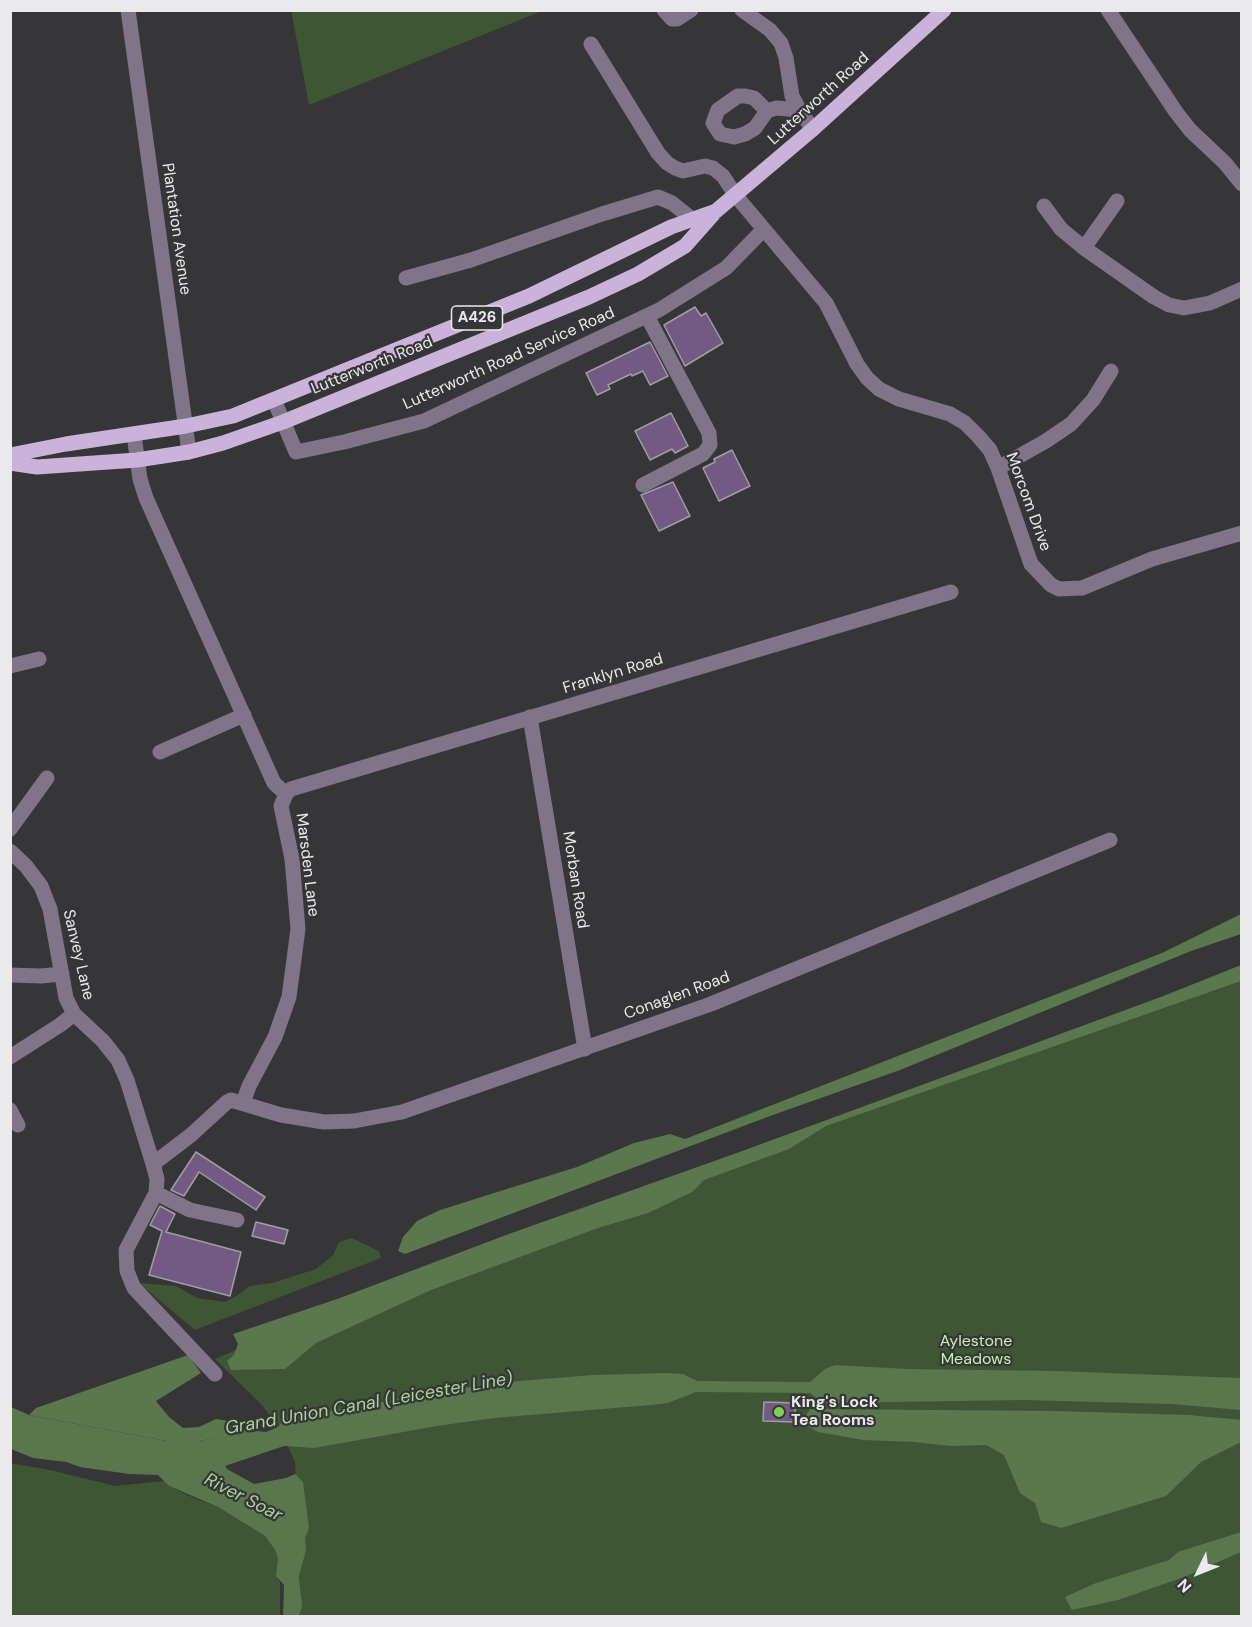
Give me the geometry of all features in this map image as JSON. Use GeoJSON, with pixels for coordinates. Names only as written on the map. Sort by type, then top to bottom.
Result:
{"type":"FeatureCollection","features":[{"type":"Feature","properties":{"kind":"main road","name":"Lutterworth Road"},"geometry":{"type":"LineString","coordinates":[[10,463],[37,467],[137,460],[189,452],[283,422],[590,297],[638,274],[685,246],[716,211],[813,129],[944,10]]}},
{"type":"Feature","properties":{"kind":"main road","name":"Lutterworth Road"},"geometry":{"type":"LineString","coordinates":[[10,455],[66,444],[135,435],[233,416],[529,296],[671,227],[716,211]]}},
{"type":"Feature","properties":{"kind":"main road"},"geometry":{"type":"LineString","coordinates":[[671,227],[685,246]]}},
{"type":"Feature","properties":{"kind":"main road"},"geometry":{"type":"LineString","coordinates":[[66,444],[69,465]]}},
{"type":"Feature","properties":{"kind":"street","name":"Plantation Avenue"},"geometry":{"type":"LineString","coordinates":[[128,10],[189,452]]}},
{"type":"Feature","properties":{"kind":"street"},"geometry":{"type":"LineString","coordinates":[[664,10],[672,19],[677,19],[691,10]]}},
{"type":"Feature","properties":{"kind":"street"},"geometry":{"type":"LineString","coordinates":[[742,10],[770,30],[781,43],[786,58],[792,96],[813,129]]}},
{"type":"Feature","properties":{"kind":"street"},"geometry":{"type":"LineString","coordinates":[[1108,10],[1176,112],[1190,130],[1225,163],[1242,184]]}},
{"type":"Feature","properties":{"kind":"street","name":"Morcom Drive"},"geometry":{"type":"LineString","coordinates":[[591,44],[658,153],[667,163],[683,171],[705,166],[713,168],[723,176],[736,196],[826,303],[857,364],[867,378],[879,389],[898,399],[936,408],[950,414],[965,423],[990,450],[1031,564],[1051,585],[1059,589],[1083,588],[1152,558],[1242,533]]}},
{"type":"Feature","properties":{"kind":"street"},"geometry":{"type":"LineString","coordinates":[[767,111],[776,108],[801,113]]}},
{"type":"Feature","properties":{"kind":"street"},"geometry":{"type":"LineString","coordinates":[[406,278],[471,260],[658,197],[672,203],[692,219]]}},
{"type":"Feature","properties":{"kind":"street"},"geometry":{"type":"LineString","coordinates":[[1084,248],[1117,201]]}},
{"type":"Feature","properties":{"kind":"street"},"geometry":{"type":"LineString","coordinates":[[1044,206],[1061,229],[1084,248],[1154,297],[1169,304],[1184,308],[1210,303],[1242,289]]}},
{"type":"Feature","properties":{"kind":"street","name":"Lutterworth Road Service Road"},"geometry":{"type":"LineString","coordinates":[[274,400],[296,452],[424,421],[648,316],[726,268],[764,229]]}},
{"type":"Feature","properties":{"kind":"street"},"geometry":{"type":"LineString","coordinates":[[643,485],[703,454],[710,445],[709,433],[648,316]]}},
{"type":"Feature","properties":{"kind":"street"},"geometry":{"type":"LineString","coordinates":[[998,468],[1071,424],[1093,400],[1111,371]]}},
{"type":"Feature","properties":{"kind":"street","name":"Marsden Lane"},"geometry":{"type":"LineString","coordinates":[[135,435],[140,479],[146,498],[274,783],[286,794],[281,806],[292,859],[298,929],[289,997],[275,1037],[249,1086],[243,1103]]}},
{"type":"Feature","properties":{"kind":"street","name":"Franklyn Road"},"geometry":{"type":"LineString","coordinates":[[286,794],[291,789],[951,592]]}},
{"type":"Feature","properties":{"kind":"street"},"geometry":{"type":"LineString","coordinates":[[10,666],[39,659]]}},
{"type":"Feature","properties":{"kind":"street"},"geometry":{"type":"LineString","coordinates":[[160,752],[244,715]]}},
{"type":"Feature","properties":{"kind":"street","name":"Morban Road"},"geometry":{"type":"LineString","coordinates":[[530,717],[585,1049]]}},
{"type":"Feature","properties":{"kind":"street"},"geometry":{"type":"LineString","coordinates":[[10,829],[47,778]]}},
{"type":"Feature","properties":{"kind":"street","name":"Conaglen Road"},"geometry":{"type":"LineString","coordinates":[[243,1103],[281,1115],[324,1122],[354,1121],[402,1112],[711,1004],[1110,840]]}},
{"type":"Feature","properties":{"kind":"street","name":"Sanvey Lane"},"geometry":{"type":"LineString","coordinates":[[10,851],[26,866],[41,886],[50,909],[66,998],[74,1014],[103,1041],[118,1060],[127,1080],[153,1164]]}},
{"type":"Feature","properties":{"kind":"street"},"geometry":{"type":"LineString","coordinates":[[10,975],[62,974]]}},
{"type":"Feature","properties":{"kind":"street"},"geometry":{"type":"LineString","coordinates":[[10,1057],[74,1014]]}},
{"type":"Feature","properties":{"kind":"street"},"geometry":{"type":"LineString","coordinates":[[215,1374],[134,1288],[127,1271],[126,1250],[156,1193],[157,1179],[153,1164],[191,1135],[227,1102],[231,1100],[243,1103]]}},
{"type":"Feature","properties":{"kind":"street"},"geometry":{"type":"LineString","coordinates":[[10,1110],[18,1125]]}},
{"type":"Feature","properties":{"kind":"street"},"geometry":{"type":"LineString","coordinates":[[156,1193],[190,1210],[237,1220]]}},
{"type":"Feature","properties":{"kind":"green space"},"geometry":{"type":"Polygon","coordinates":[[[291,10],[542,10],[542,11],[309,105],[291,10]]]}},
{"type":"Feature","properties":{"kind":"green space","name":"Aylestone Meadows"},"geometry":{"type":"Polygon","coordinates":[[[1241,967],[1241,1616],[299,1616],[301,1608],[295,1462],[279,1427],[261,1404],[215,1359],[412,1275],[1241,967]]]}},
{"type":"Feature","properties":{"kind":"green space"},"geometry":{"type":"Polygon","coordinates":[[[352,1238],[379,1251],[381,1258],[195,1330],[139,1283],[176,1286],[197,1298],[225,1302],[249,1286],[272,1283],[316,1269],[333,1255],[339,1242],[352,1238]]]}},
{"type":"Feature","properties":{"kind":"green space"},"geometry":{"type":"Polygon","coordinates":[[[10,1463],[115,1486],[164,1481],[187,1495],[218,1507],[265,1536],[275,1550],[278,1558],[277,1576],[280,1582],[280,1616],[11,1616],[10,1463]]]}},
{"type":"Feature","properties":{"kind":"shaded area"},"geometry":{"type":"Polygon","coordinates":[[[1241,914],[1241,934],[1191,951],[900,1070],[770,1116],[405,1254],[398,1251],[403,1237],[417,1221],[440,1210],[577,1167],[634,1143],[670,1134],[685,1139],[1162,953],[1241,914]]]}},
{"type":"Feature","properties":{"kind":"shaded area"},"geometry":{"type":"Polygon","coordinates":[[[1241,965],[1241,981],[826,1126],[789,1149],[704,1180],[692,1192],[648,1213],[598,1228],[431,1290],[316,1343],[285,1369],[231,1370],[227,1361],[234,1355],[238,1344],[233,1334],[340,1298],[506,1235],[734,1154],[1161,997],[1241,965]]]}},
{"type":"Feature","properties":{"kind":"shaded area"},"geometry":{"type":"Polygon","coordinates":[[[188,1355],[201,1373],[156,1401],[169,1417],[183,1428],[199,1427],[216,1419],[236,1422],[251,1433],[198,1441],[167,1441],[29,1415],[36,1408],[188,1355]]]}},
{"type":"Feature","properties":{"kind":"shaded area"},"geometry":{"type":"Polygon","coordinates":[[[810,1409],[1055,1411],[1189,1415],[1241,1420],[1241,1442],[1201,1462],[1166,1496],[1061,1528],[1041,1522],[1035,1503],[1020,1493],[1004,1455],[986,1445],[950,1446],[863,1440],[818,1432],[801,1423],[810,1409]]]}},
{"type":"Feature","properties":{"kind":"water","name":"River Soar"},"geometry":{"type":"Polygon","coordinates":[[[835,1365],[1241,1378],[1241,1410],[1171,1404],[1024,1400],[823,1403],[810,1393],[696,1392],[668,1403],[494,1418],[314,1448],[284,1446],[225,1466],[254,1484],[295,1474],[303,1482],[309,1528],[305,1538],[306,1550],[299,1576],[302,1606],[299,1616],[283,1616],[284,1585],[276,1576],[278,1558],[265,1536],[218,1507],[169,1486],[158,1475],[129,1474],[80,1467],[66,1462],[33,1458],[11,1449],[11,1407],[29,1415],[167,1441],[198,1441],[258,1431],[266,1432],[278,1427],[284,1420],[298,1413],[329,1411],[495,1383],[593,1375],[666,1373],[683,1374],[697,1381],[810,1382],[825,1369],[835,1365]]]}},
{"type":"Feature","properties":{"kind":"water"},"geometry":{"type":"Polygon","coordinates":[[[1241,1532],[1241,1552],[1184,1577],[1118,1600],[1072,1610],[1065,1597],[1096,1583],[1169,1560],[1178,1552],[1241,1532]]]}},
{"type":"Feature","properties":{"kind":"building"},"geometry":{"type":"Polygon","coordinates":[[[695,307],[701,316],[706,313],[723,343],[685,366],[664,325],[695,307]]]}},
{"type":"Feature","properties":{"kind":"building"},"geometry":{"type":"Polygon","coordinates":[[[650,342],[668,376],[650,385],[643,371],[632,376],[631,374],[608,385],[610,389],[597,395],[586,373],[650,342]]]}},
{"type":"Feature","properties":{"kind":"building"},"geometry":{"type":"Polygon","coordinates":[[[671,413],[688,446],[675,453],[672,449],[650,460],[635,431],[671,413]]]}},
{"type":"Feature","properties":{"kind":"building"},"geometry":{"type":"Polygon","coordinates":[[[732,450],[750,486],[719,501],[703,468],[715,462],[714,459],[732,450]]]}},
{"type":"Feature","properties":{"kind":"building"},"geometry":{"type":"Polygon","coordinates":[[[673,482],[690,516],[659,531],[641,495],[673,482]]]}},
{"type":"Feature","properties":{"kind":"building"},"geometry":{"type":"Polygon","coordinates":[[[196,1152],[265,1197],[256,1210],[199,1172],[184,1196],[171,1190],[196,1152]]]}},
{"type":"Feature","properties":{"kind":"building"},"geometry":{"type":"Polygon","coordinates":[[[160,1206],[175,1214],[166,1232],[241,1252],[230,1296],[149,1275],[162,1231],[150,1225],[160,1206]]]}},
{"type":"Feature","properties":{"kind":"building"},"geometry":{"type":"Polygon","coordinates":[[[256,1222],[288,1230],[284,1244],[252,1236],[256,1222]]]}},
{"type":"Feature","properties":{"kind":"building","name":"King's Lock Tea Rooms"},"geometry":{"type":"Polygon","coordinates":[[[764,1402],[795,1403],[795,1422],[763,1421],[764,1402]]]}},
{"type":"Feature","properties":{"kind":"place","name":"King's Lock Tea Rooms"},"geometry":{"type":"Point","coordinates":[779,1412]}},
{"type":"Feature","properties":{"kind":"water label","name":"Grand Union Canal (Leicester Line)"},"geometry":{"type":"Point","coordinates":[369,1404]}}]}
